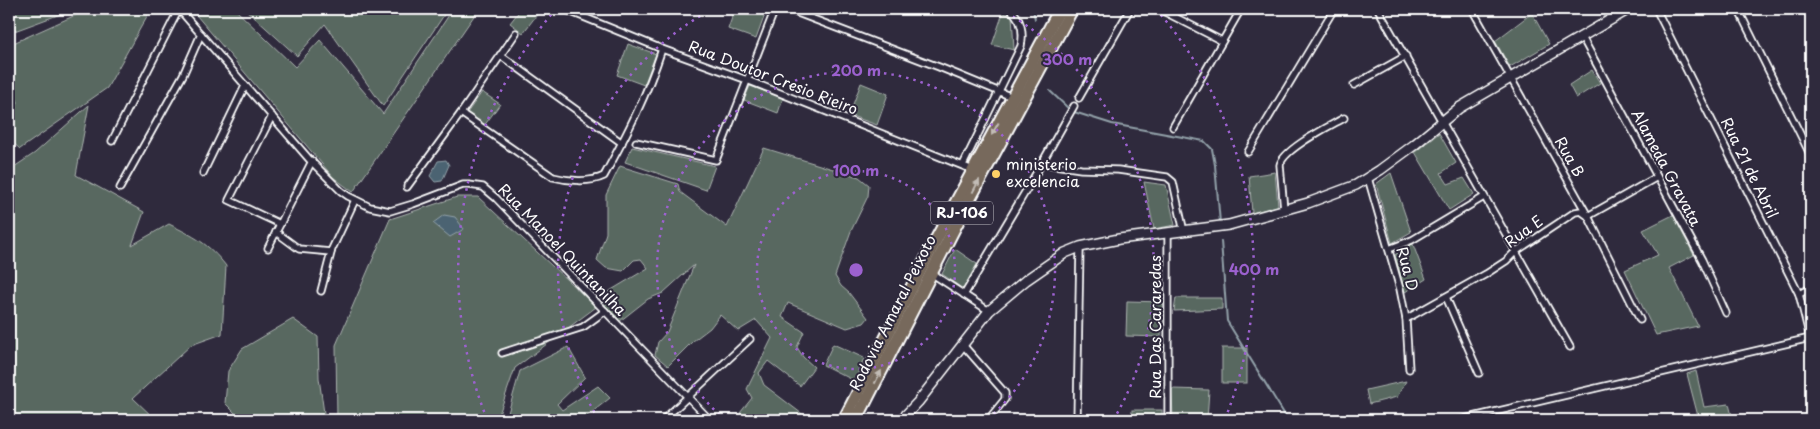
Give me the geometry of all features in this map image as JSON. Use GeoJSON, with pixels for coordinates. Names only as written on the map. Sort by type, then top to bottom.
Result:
{"type":"FeatureCollection","features":[{"type":"Feature","properties":{"kind":"highway","name":"Rodovia Amaral Peixoto"},"geometry":{"type":"LineString","coordinates":[[844,420],[968,168],[1012,98],[1060,9]]}},
{"type":"Feature","properties":{"kind":"highway","name":"Rodovia Amaral Peixoto"},"geometry":{"type":"LineString","coordinates":[[856,420],[931,274],[1072,9]]}},
{"type":"Feature","properties":{"kind":"main road"},"geometry":{"type":"LineString","coordinates":[[901,420],[918,402],[989,311],[1041,269],[1066,253],[1080,247],[1229,225],[1284,210],[1344,190],[1368,178],[1414,145],[1459,108],[1629,9]]}},
{"type":"Feature","properties":{"kind":"street","name":"Rua Manoel Quintanilha"},"geometry":{"type":"LineString","coordinates":[[179,9],[312,161],[341,191],[355,200],[370,207],[390,210],[413,204],[462,185],[469,184],[484,187],[526,228],[564,270],[710,420]]}},
{"type":"Feature","properties":{"kind":"street"},"geometry":{"type":"LineString","coordinates":[[112,142],[179,9]]}},
{"type":"Feature","properties":{"kind":"street","name":"Rua Doutor Cresio Rieiro"},"geometry":{"type":"LineString","coordinates":[[564,9],[968,168]]}},
{"type":"Feature","properties":{"kind":"street"},"geometry":{"type":"LineString","coordinates":[[636,142],[716,160],[775,9]]}},
{"type":"Feature","properties":{"kind":"street"},"geometry":{"type":"LineString","coordinates":[[787,9],[1012,98]]}},
{"type":"Feature","properties":{"kind":"street"},"geometry":{"type":"LineString","coordinates":[[968,168],[1021,46],[1022,29],[1010,9]]}},
{"type":"Feature","properties":{"kind":"street"},"geometry":{"type":"LineString","coordinates":[[1078,98],[1130,9]]}},
{"type":"Feature","properties":{"kind":"street"},"geometry":{"type":"LineString","coordinates":[[1159,9],[1222,41]]}},
{"type":"Feature","properties":{"kind":"street"},"geometry":{"type":"LineString","coordinates":[[1172,127],[1241,9]]}},
{"type":"Feature","properties":{"kind":"street"},"geometry":{"type":"LineString","coordinates":[[1248,152],[1334,9]]}},
{"type":"Feature","properties":{"kind":"street"},"geometry":{"type":"LineString","coordinates":[[1380,9],[1570,347]]}},
{"type":"Feature","properties":{"kind":"street","name":"Rua B"},"geometry":{"type":"LineString","coordinates":[[1472,9],[1588,216],[1640,320]]}},
{"type":"Feature","properties":{"kind":"street","name":"Rua 21 de Abril"},"geometry":{"type":"LineString","coordinates":[[1656,9],[1799,294],[1811,340]]}},
{"type":"Feature","properties":{"kind":"street"},"geometry":{"type":"LineString","coordinates":[[1738,9],[1811,156]]}},
{"type":"Feature","properties":{"kind":"street"},"geometry":{"type":"LineString","coordinates":[[407,187],[461,114],[516,33]]}},
{"type":"Feature","properties":{"kind":"street"},"geometry":{"type":"LineString","coordinates":[[120,188],[183,75],[201,34]]}},
{"type":"Feature","properties":{"kind":"street","name":"Alameda Gravata"},"geometry":{"type":"LineString","coordinates":[[1582,37],[1702,260],[1726,313]]}},
{"type":"Feature","properties":{"kind":"street"},"geometry":{"type":"LineString","coordinates":[[461,114],[549,174],[560,179],[590,180],[604,176],[645,96],[662,49]]}},
{"type":"Feature","properties":{"kind":"street"},"geometry":{"type":"LineString","coordinates":[[500,55],[622,143]]}},
{"type":"Feature","properties":{"kind":"street"},"geometry":{"type":"LineString","coordinates":[[1354,84],[1406,56]]}},
{"type":"Feature","properties":{"kind":"street"},"geometry":{"type":"LineString","coordinates":[[203,173],[246,86]]}},
{"type":"Feature","properties":{"kind":"street"},"geometry":{"type":"LineString","coordinates":[[964,295],[1074,106]]}},
{"type":"Feature","properties":{"kind":"street"},"geometry":{"type":"LineString","coordinates":[[272,116],[229,200],[280,224]]}},
{"type":"Feature","properties":{"kind":"street"},"geometry":{"type":"LineString","coordinates":[[1284,210],[1281,162],[1308,139],[1344,118]]}},
{"type":"Feature","properties":{"kind":"street"},"geometry":{"type":"LineString","coordinates":[[268,248],[312,161]]}},
{"type":"Feature","properties":{"kind":"street"},"geometry":{"type":"LineString","coordinates":[[1041,163],[1081,169],[1118,170],[1167,177],[1173,182],[1184,232]]}},
{"type":"Feature","properties":{"kind":"street","name":"Rua E"},"geometry":{"type":"LineString","coordinates":[[1406,319],[1486,274],[1575,212],[1581,211],[1588,216],[1657,177]]}},
{"type":"Feature","properties":{"kind":"street","name":"Rua D"},"geometry":{"type":"LineString","coordinates":[[1368,178],[1389,249],[1406,319],[1409,369]]}},
{"type":"Feature","properties":{"kind":"street"},"geometry":{"type":"LineString","coordinates":[[1389,249],[1412,240],[1484,197]]}},
{"type":"Feature","properties":{"kind":"street"},"geometry":{"type":"LineString","coordinates":[[321,291],[332,252],[355,200]]}},
{"type":"Feature","properties":{"kind":"street"},"geometry":{"type":"LineString","coordinates":[[276,232],[299,249],[332,252]]}},
{"type":"Feature","properties":{"kind":"street","name":"Rua Das Cararedas"},"geometry":{"type":"LineString","coordinates":[[1168,233],[1168,420]]}},
{"type":"Feature","properties":{"kind":"street"},"geometry":{"type":"LineString","coordinates":[[1077,420],[1080,247]]}},
{"type":"Feature","properties":{"kind":"street"},"geometry":{"type":"LineString","coordinates":[[931,274],[989,311]]}},
{"type":"Feature","properties":{"kind":"street"},"geometry":{"type":"LineString","coordinates":[[1799,294],[1811,288]]}},
{"type":"Feature","properties":{"kind":"street"},"geometry":{"type":"LineString","coordinates":[[1446,297],[1479,373]]}},
{"type":"Feature","properties":{"kind":"street"},"geometry":{"type":"LineString","coordinates":[[502,353],[583,328],[605,311]]}},
{"type":"Feature","properties":{"kind":"street"},"geometry":{"type":"LineString","coordinates":[[663,420],[750,339]]}},
{"type":"Feature","properties":{"kind":"street"},"geometry":{"type":"LineString","coordinates":[[1460,420],[1811,340]]}},
{"type":"Feature","properties":{"kind":"street"},"geometry":{"type":"LineString","coordinates":[[964,345],[1005,393],[1003,402],[988,420]]}},
{"type":"Feature","properties":{"kind":"green space"},"geometry":{"type":"Polygon","coordinates":[[[9,9],[74,9],[9,33],[9,9]]]}},
{"type":"Feature","properties":{"kind":"green space"},"geometry":{"type":"Polygon","coordinates":[[[89,9],[151,9],[107,88],[20,149],[9,139],[9,127],[18,102],[9,83],[9,45],[89,9]]]}},
{"type":"Feature","properties":{"kind":"green space"},"geometry":{"type":"Polygon","coordinates":[[[191,9],[235,9],[295,67],[320,40],[383,114],[453,9],[478,10],[353,192],[333,177],[191,9]]]}},
{"type":"Feature","properties":{"kind":"green space"},"geometry":{"type":"Polygon","coordinates":[[[245,9],[448,9],[383,106],[325,24],[297,56],[245,9]]]}},
{"type":"Feature","properties":{"kind":"green space"},"geometry":{"type":"Polygon","coordinates":[[[521,9],[535,9],[539,12],[523,33],[510,23],[521,9]]]}},
{"type":"Feature","properties":{"kind":"green space"},"geometry":{"type":"Polygon","coordinates":[[[735,9],[767,9],[756,39],[728,29],[735,9]]]}},
{"type":"Feature","properties":{"kind":"green space"},"geometry":{"type":"Polygon","coordinates":[[[1003,13],[1012,15],[1014,50],[992,45],[1003,13]]]}},
{"type":"Feature","properties":{"kind":"green space"},"geometry":{"type":"Polygon","coordinates":[[[1532,13],[1549,44],[1510,67],[1495,41],[1532,13]]]}},
{"type":"Feature","properties":{"kind":"green space"},"geometry":{"type":"Polygon","coordinates":[[[628,44],[656,54],[644,85],[617,75],[628,44]]]}},
{"type":"Feature","properties":{"kind":"green space"},"geometry":{"type":"Polygon","coordinates":[[[1592,70],[1600,83],[1576,98],[1569,85],[1592,70]]]}},
{"type":"Feature","properties":{"kind":"green space"},"geometry":{"type":"Polygon","coordinates":[[[861,83],[888,94],[877,125],[849,115],[861,83]]]}},
{"type":"Feature","properties":{"kind":"green space"},"geometry":{"type":"Polygon","coordinates":[[[750,86],[783,98],[778,113],[744,100],[750,86]]]}},
{"type":"Feature","properties":{"kind":"green space"},"geometry":{"type":"Polygon","coordinates":[[[482,92],[500,104],[484,126],[467,113],[482,92]]]}},
{"type":"Feature","properties":{"kind":"green space"},"geometry":{"type":"Polygon","coordinates":[[[89,105],[76,175],[144,212],[132,245],[169,224],[200,241],[219,258],[226,266],[222,334],[191,345],[133,398],[156,420],[9,420],[9,162],[14,167],[35,153],[89,105]]]}},
{"type":"Feature","properties":{"kind":"green space"},"geometry":{"type":"Polygon","coordinates":[[[1439,133],[1456,163],[1441,173],[1448,184],[1464,178],[1474,194],[1449,210],[1415,152],[1439,133]]]}},
{"type":"Feature","properties":{"kind":"green space"},"geometry":{"type":"Polygon","coordinates":[[[632,147],[715,166],[706,190],[625,162],[632,147]]]}},
{"type":"Feature","properties":{"kind":"green space"},"geometry":{"type":"Polygon","coordinates":[[[764,148],[859,177],[869,185],[868,196],[851,231],[835,276],[868,318],[864,323],[847,328],[788,303],[782,317],[804,332],[797,347],[803,357],[814,367],[800,386],[768,361],[759,373],[764,385],[810,420],[748,420],[740,413],[752,398],[747,389],[772,338],[756,320],[738,331],[720,315],[710,328],[693,341],[668,366],[655,355],[658,342],[667,332],[694,265],[663,293],[648,299],[620,321],[606,308],[603,295],[648,268],[641,259],[634,260],[623,271],[606,268],[597,260],[606,233],[606,195],[620,166],[678,184],[680,192],[727,227],[764,148]]]}},
{"type":"Feature","properties":{"kind":"green space"},"geometry":{"type":"Polygon","coordinates":[[[1275,172],[1278,206],[1252,213],[1249,176],[1275,172]]]}},
{"type":"Feature","properties":{"kind":"green space"},"geometry":{"type":"Polygon","coordinates":[[[1391,173],[1411,232],[1392,243],[1376,184],[1391,173]]]}},
{"type":"Feature","properties":{"kind":"green space"},"geometry":{"type":"Polygon","coordinates":[[[1144,182],[1166,185],[1175,225],[1154,229],[1144,182]]]}},
{"type":"Feature","properties":{"kind":"green space"},"geometry":{"type":"Polygon","coordinates":[[[457,197],[478,197],[596,307],[515,368],[497,420],[458,420],[455,415],[444,420],[337,420],[336,345],[390,219],[457,197]]]}},
{"type":"Feature","properties":{"kind":"green space"},"geometry":{"type":"Polygon","coordinates":[[[1673,215],[1694,255],[1669,268],[1698,326],[1656,335],[1625,270],[1658,255],[1643,230],[1673,215]]]}},
{"type":"Feature","properties":{"kind":"green space"},"geometry":{"type":"Polygon","coordinates":[[[1412,242],[1426,279],[1405,292],[1395,255],[1412,242]]]}},
{"type":"Feature","properties":{"kind":"green space"},"geometry":{"type":"Polygon","coordinates":[[[955,249],[977,264],[963,289],[942,274],[955,249]]]}},
{"type":"Feature","properties":{"kind":"green space"},"geometry":{"type":"Polygon","coordinates":[[[1176,298],[1222,298],[1222,309],[1174,311],[1176,298]]]}},
{"type":"Feature","properties":{"kind":"green space"},"geometry":{"type":"Polygon","coordinates":[[[1127,301],[1163,302],[1161,337],[1126,336],[1127,301]]]}},
{"type":"Feature","properties":{"kind":"green space"},"geometry":{"type":"Polygon","coordinates":[[[293,319],[318,337],[319,378],[325,420],[242,420],[225,403],[228,371],[242,349],[293,319]]]}},
{"type":"Feature","properties":{"kind":"green space"},"geometry":{"type":"Polygon","coordinates":[[[833,344],[864,358],[855,381],[823,365],[833,344]]]}},
{"type":"Feature","properties":{"kind":"green space"},"geometry":{"type":"Polygon","coordinates":[[[568,347],[585,377],[557,404],[562,410],[598,386],[610,398],[582,420],[506,420],[520,371],[568,347]]]}},
{"type":"Feature","properties":{"kind":"green space"},"geometry":{"type":"Polygon","coordinates":[[[1222,348],[1247,348],[1247,383],[1222,383],[1222,348]]]}},
{"type":"Feature","properties":{"kind":"green space"},"geometry":{"type":"Polygon","coordinates":[[[1696,371],[1704,407],[1729,404],[1733,420],[1699,420],[1687,374],[1696,371]]]}},
{"type":"Feature","properties":{"kind":"green space"},"geometry":{"type":"Polygon","coordinates":[[[1406,381],[1397,397],[1369,404],[1366,390],[1406,381]]]}},
{"type":"Feature","properties":{"kind":"green space"},"geometry":{"type":"Polygon","coordinates":[[[1172,389],[1209,390],[1207,420],[1173,420],[1172,389]]]}},
{"type":"Feature","properties":{"kind":"green space"},"geometry":{"type":"Polygon","coordinates":[[[1132,410],[1162,410],[1162,420],[1132,420],[1132,410]]]}},
{"type":"Feature","properties":{"kind":"water"},"geometry":{"type":"Polygon","coordinates":[[[446,160],[449,165],[442,181],[435,182],[430,176],[438,161],[446,160]]]}},
{"type":"Feature","properties":{"kind":"water"},"geometry":{"type":"Polygon","coordinates":[[[444,215],[455,217],[464,229],[450,237],[433,223],[444,215]]]}},
{"type":"Feature","properties":{"kind":"waterway"},"geometry":{"type":"LineString","coordinates":[[9,13],[22,9]]}},
{"type":"Feature","properties":{"kind":"waterway"},"geometry":{"type":"LineString","coordinates":[[273,9],[277,13],[284,9]]}},
{"type":"Feature","properties":{"kind":"waterway"},"geometry":{"type":"LineString","coordinates":[[1033,9],[1035,19]]}},
{"type":"Feature","properties":{"kind":"waterway"},"geometry":{"type":"LineString","coordinates":[[1050,91],[1070,110]]}},
{"type":"Feature","properties":{"kind":"waterway"},"geometry":{"type":"LineString","coordinates":[[1074,112],[1112,124],[1204,141],[1212,149],[1220,223]]}},
{"type":"Feature","properties":{"kind":"waterway"},"geometry":{"type":"LineString","coordinates":[[1221,241],[1227,321],[1288,420]]}},
{"type":"Feature","properties":{"kind":"place","name":"ministerio excelencia"},"geometry":{"type":"Point","coordinates":[996,174]}}]}
